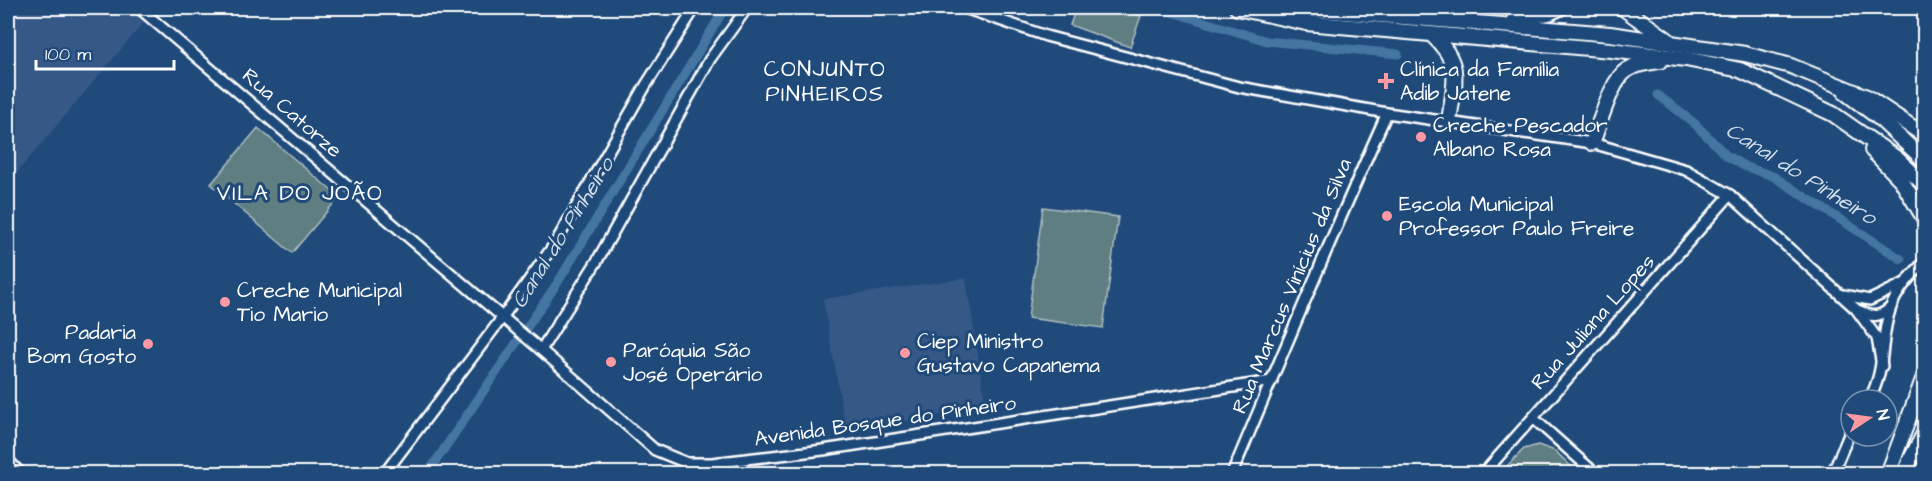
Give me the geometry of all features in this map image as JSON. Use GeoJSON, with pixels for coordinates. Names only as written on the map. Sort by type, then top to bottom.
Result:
{"type":"FeatureCollection","features":[{"type":"Feature","properties":{"kind":"highway"},"geometry":{"type":"LineString","coordinates":[[1237,8],[1296,22],[1432,36],[1611,50],[1686,59],[1740,70],[1833,114],[1896,158],[1924,184]]}},
{"type":"Feature","properties":{"kind":"highway"},"geometry":{"type":"LineString","coordinates":[[1295,8],[1494,23],[1670,42],[1745,54],[1791,66],[1867,96],[1924,135]]}},
{"type":"Feature","properties":{"kind":"highway"},"geometry":{"type":"LineString","coordinates":[[1494,23],[1549,13],[1560,8]]}},
{"type":"Feature","properties":{"kind":"highway"},"geometry":{"type":"LineString","coordinates":[[1623,8],[1670,42]]}},
{"type":"Feature","properties":{"kind":"highway"},"geometry":{"type":"LineString","coordinates":[[1432,36],[1447,49],[1453,63],[1449,121]]}},
{"type":"Feature","properties":{"kind":"highway"},"geometry":{"type":"LineString","coordinates":[[1592,143],[1618,78],[1628,69],[1642,63],[1686,59]]}},
{"type":"Feature","properties":{"kind":"highway"},"geometry":{"type":"LineString","coordinates":[[1829,81],[1879,118],[1924,160]]}},
{"type":"Feature","properties":{"kind":"highway"},"geometry":{"type":"LineString","coordinates":[[1833,114],[1901,180],[1924,218]]}},
{"type":"Feature","properties":{"kind":"highway"},"geometry":{"type":"LineString","coordinates":[[1888,474],[1924,377]]}},
{"type":"Feature","properties":{"kind":"highway"},"geometry":{"type":"LineString","coordinates":[[1903,474],[1924,434]]}},
{"type":"Feature","properties":{"kind":"street","name":"Rua Catorze"},"geometry":{"type":"LineString","coordinates":[[140,8],[526,338]]}},
{"type":"Feature","properties":{"kind":"street"},"geometry":{"type":"LineString","coordinates":[[384,474],[525,287],[695,8]]}},
{"type":"Feature","properties":{"kind":"street"},"geometry":{"type":"LineString","coordinates":[[541,350],[597,261],[710,59],[747,8]]}},
{"type":"Feature","properties":{"kind":"street"},"geometry":{"type":"LineString","coordinates":[[964,8],[1046,36],[1239,87],[1387,113],[1592,143],[1682,169],[1731,195],[1856,309],[1874,331]]}},
{"type":"Feature","properties":{"kind":"street","name":"Rua Marcus Vinícius da Silva"},"geometry":{"type":"LineString","coordinates":[[1232,474],[1308,291],[1331,243],[1337,221],[1387,113]]}},
{"type":"Feature","properties":{"kind":"street","name":"Rua Juliana Lopes"},"geometry":{"type":"LineString","coordinates":[[1483,474],[1731,195]]}},
{"type":"Feature","properties":{"kind":"street"},"geometry":{"type":"LineString","coordinates":[[1856,309],[1870,316],[1883,314],[1890,308],[1905,283],[1924,262]]}},
{"type":"Feature","properties":{"kind":"street"},"geometry":{"type":"LineString","coordinates":[[1882,366],[1880,344],[1870,316],[1872,306],[1879,298],[1905,283]]}},
{"type":"Feature","properties":{"kind":"street"},"geometry":{"type":"LineString","coordinates":[[1839,293],[1859,300],[1879,298]]}},
{"type":"Feature","properties":{"kind":"street"},"geometry":{"type":"LineString","coordinates":[[1876,388],[1882,366],[1890,308]]}},
{"type":"Feature","properties":{"kind":"street","name":"Avenida Bosque do Pinheiro"},"geometry":{"type":"LineString","coordinates":[[526,338],[655,450],[675,459],[700,464],[823,450],[1272,381]]}},
{"type":"Feature","properties":{"kind":"street"},"geometry":{"type":"LineString","coordinates":[[1533,418],[1596,474]]}},
{"type":"Feature","properties":{"kind":"street"},"geometry":{"type":"LineString","coordinates":[[1832,474],[1843,448]]}},
{"type":"Feature","properties":{"kind":"street"},"geometry":{"type":"LineString","coordinates":[[8,460],[21,474]]}},
{"type":"Feature","properties":{"kind":"shaded area"},"geometry":{"type":"Polygon","coordinates":[[[8,8],[129,8],[145,21],[8,183],[8,8]]]}},
{"type":"Feature","properties":{"kind":"shaded area","name":"Ciep Ministro Gustavo Capanema"},"geometry":{"type":"Polygon","coordinates":[[[966,278],[986,407],[846,431],[823,299],[966,278]]]}},
{"type":"Feature","properties":{"kind":"green space"},"geometry":{"type":"Polygon","coordinates":[[[1076,8],[1118,8],[1141,16],[1130,47],[1070,25],[1076,8]]]}},
{"type":"Feature","properties":{"kind":"green space"},"geometry":{"type":"Polygon","coordinates":[[[258,128],[339,197],[292,253],[211,184],[258,128]]]}},
{"type":"Feature","properties":{"kind":"green space"},"geometry":{"type":"Polygon","coordinates":[[[1043,207],[1118,217],[1103,328],[1028,318],[1043,207]]]}},
{"type":"Feature","properties":{"kind":"green space"},"geometry":{"type":"Polygon","coordinates":[[[1538,445],[1555,451],[1578,473],[1500,473],[1524,449],[1538,445]]]}},
{"type":"Feature","properties":{"kind":"waterway","name":"Canal do Pinheiro"},"geometry":{"type":"LineString","coordinates":[[427,474],[558,282],[725,8]]}},
{"type":"Feature","properties":{"kind":"waterway","name":"Canal do Pinheiro"},"geometry":{"type":"LineString","coordinates":[[1159,8],[1267,41],[1398,54]]}},
{"type":"Feature","properties":{"kind":"waterway","name":"Canal do Pinheiro"},"geometry":{"type":"LineString","coordinates":[[1658,95],[1694,123],[1727,156],[1746,167],[1773,176],[1901,259]]}},
{"type":"Feature","properties":{"kind":"place","name":"Clínica da Família Adib Jatene"},"geometry":{"type":"Point","coordinates":[1386,81]}},
{"type":"Feature","properties":{"kind":"place","name":"Creche Pescador Albano Rosa"},"geometry":{"type":"Point","coordinates":[1421,137]}},
{"type":"Feature","properties":{"kind":"place","name":"Escola Municipal Professor Paulo Freire"},"geometry":{"type":"Point","coordinates":[1387,216]}},
{"type":"Feature","properties":{"kind":"place","name":"Creche Municipal Tio Mario"},"geometry":{"type":"Point","coordinates":[225,302]}},
{"type":"Feature","properties":{"kind":"place","name":"Padaria Bom Gosto"},"geometry":{"type":"Point","coordinates":[148,344]}},
{"type":"Feature","properties":{"kind":"place","name":"Ciep Ministro Gustavo Capanema"},"geometry":{"type":"Point","coordinates":[905,353]}},
{"type":"Feature","properties":{"kind":"place","name":"Paróquia São José Operário"},"geometry":{"type":"Point","coordinates":[611,362]}},
{"type":"Feature","properties":{"kind":"district","name":"CONJUNTO PINHEIROS"},"geometry":{"type":"Point","coordinates":[825,82]}},
{"type":"Feature","properties":{"kind":"district","name":"VILA DO JOÃO"},"geometry":{"type":"Point","coordinates":[300,193]}}]}
